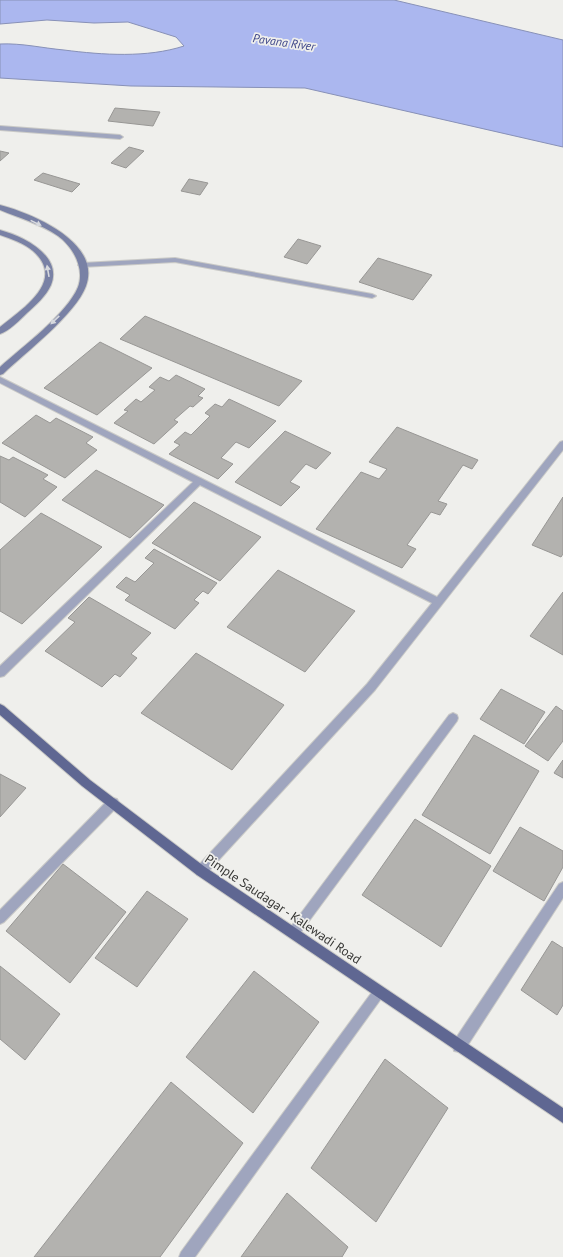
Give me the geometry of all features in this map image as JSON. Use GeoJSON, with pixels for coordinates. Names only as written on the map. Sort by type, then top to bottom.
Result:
{"type":"FeatureCollection","features":[{"type":"Feature","properties":{"kind":"main road"},"geometry":{"type":"LineString","coordinates":[[0,207],[62,236],[76,251],[84,270],[82,286],[72,302],[0,372]]}},
{"type":"Feature","properties":{"kind":"main road"},"geometry":{"type":"LineString","coordinates":[[0,232],[35,249],[46,260],[50,273],[49,283],[41,295],[0,331]]}},
{"type":"Feature","properties":{"kind":"main road","name":"Pimple Saudagar - Kalewadi Road"},"geometry":{"type":"LineString","coordinates":[[0,709],[113,803],[201,871],[294,932],[379,992],[563,1116]]}},
{"type":"Feature","properties":{"kind":"street"},"geometry":{"type":"LineString","coordinates":[[0,128],[120,137]]}},
{"type":"Feature","properties":{"kind":"street"},"geometry":{"type":"LineString","coordinates":[[82,265],[175,260],[372,296]]}},
{"type":"Feature","properties":{"kind":"street"},"geometry":{"type":"LineString","coordinates":[[0,380],[438,602]]}},
{"type":"Feature","properties":{"kind":"street"},"geometry":{"type":"LineString","coordinates":[[201,871],[371,686],[563,444]]}},
{"type":"Feature","properties":{"kind":"street"},"geometry":{"type":"LineString","coordinates":[[0,673],[199,481]]}},
{"type":"Feature","properties":{"kind":"street"},"geometry":{"type":"LineString","coordinates":[[294,932],[453,718]]}},
{"type":"Feature","properties":{"kind":"street"},"geometry":{"type":"LineString","coordinates":[[0,918],[113,803]]}},
{"type":"Feature","properties":{"kind":"street"},"geometry":{"type":"LineString","coordinates":[[459,1046],[563,888]]}},
{"type":"Feature","properties":{"kind":"street"},"geometry":{"type":"LineString","coordinates":[[186,1257],[379,992]]}},
{"type":"Feature","properties":{"kind":"water","name":"Pavana River"},"geometry":{"type":"Polygon","coordinates":[[[0,0],[394,0],[563,40],[563,147],[305,88],[131,86],[0,78],[0,44],[109,54],[140,54],[170,50],[184,46],[176,37],[128,22],[94,23],[47,20],[0,24],[0,0]]]}},
{"type":"Feature","properties":{"kind":"building"},"geometry":{"type":"Polygon","coordinates":[[[115,108],[160,112],[153,126],[108,121],[115,108]]]}},
{"type":"Feature","properties":{"kind":"building"},"geometry":{"type":"Polygon","coordinates":[[[129,147],[144,151],[126,168],[111,163],[129,147]]]}},
{"type":"Feature","properties":{"kind":"building"},"geometry":{"type":"Polygon","coordinates":[[[0,151],[9,153],[0,161],[0,151]]]}},
{"type":"Feature","properties":{"kind":"building"},"geometry":{"type":"Polygon","coordinates":[[[43,173],[80,184],[72,192],[34,180],[43,173]]]}},
{"type":"Feature","properties":{"kind":"building"},"geometry":{"type":"Polygon","coordinates":[[[189,179],[208,183],[200,195],[181,191],[189,179]]]}},
{"type":"Feature","properties":{"kind":"building"},"geometry":{"type":"Polygon","coordinates":[[[298,239],[321,246],[307,264],[284,257],[298,239]]]}},
{"type":"Feature","properties":{"kind":"building"},"geometry":{"type":"Polygon","coordinates":[[[378,258],[432,275],[413,300],[359,282],[378,258]]]}},
{"type":"Feature","properties":{"kind":"building"},"geometry":{"type":"Polygon","coordinates":[[[145,316],[302,381],[279,406],[120,339],[145,316]]]}},
{"type":"Feature","properties":{"kind":"building"},"geometry":{"type":"Polygon","coordinates":[[[100,342],[152,368],[97,415],[44,388],[100,342]]]}},
{"type":"Feature","properties":{"kind":"building"},"geometry":{"type":"Polygon","coordinates":[[[176,375],[205,389],[198,396],[203,398],[193,407],[190,406],[174,420],[178,422],[154,444],[114,423],[128,411],[124,410],[136,399],[141,402],[155,390],[149,387],[160,377],[169,381],[176,375]]]}},
{"type":"Feature","properties":{"kind":"building"},"geometry":{"type":"Polygon","coordinates":[[[229,399],[276,421],[249,448],[236,442],[221,458],[233,464],[218,479],[169,454],[180,445],[174,442],[185,432],[191,435],[210,416],[205,413],[215,404],[222,407],[229,399]]]}},
{"type":"Feature","properties":{"kind":"building"},"geometry":{"type":"Polygon","coordinates":[[[36,415],[50,423],[56,418],[93,437],[86,443],[97,450],[65,478],[2,443],[36,415]]]}},
{"type":"Feature","properties":{"kind":"building"},"geometry":{"type":"Polygon","coordinates":[[[397,427],[478,460],[472,469],[463,465],[438,501],[447,504],[440,515],[431,512],[407,545],[416,549],[402,568],[316,529],[361,472],[379,479],[387,469],[369,462],[397,427]]]}},
{"type":"Feature","properties":{"kind":"building"},"geometry":{"type":"Polygon","coordinates":[[[285,431],[331,453],[316,469],[306,464],[290,482],[300,487],[281,506],[235,482],[285,431]]]}},
{"type":"Feature","properties":{"kind":"building"},"geometry":{"type":"Polygon","coordinates":[[[0,456],[9,460],[13,457],[48,475],[43,479],[57,487],[25,517],[0,502],[0,456]]]}},
{"type":"Feature","properties":{"kind":"building"},"geometry":{"type":"Polygon","coordinates":[[[96,470],[164,505],[130,538],[62,500],[96,470]]]}},
{"type":"Feature","properties":{"kind":"building"},"geometry":{"type":"Polygon","coordinates":[[[563,497],[563,554],[561,557],[532,545],[563,497]]]}},
{"type":"Feature","properties":{"kind":"building"},"geometry":{"type":"Polygon","coordinates":[[[194,502],[261,537],[220,581],[152,543],[194,502]]]}},
{"type":"Feature","properties":{"kind":"building"},"geometry":{"type":"Polygon","coordinates":[[[41,513],[102,547],[22,624],[0,611],[0,550],[41,513]]]}},
{"type":"Feature","properties":{"kind":"building"},"geometry":{"type":"Polygon","coordinates":[[[154,549],[217,583],[208,594],[203,591],[194,600],[199,603],[175,629],[125,600],[130,595],[116,587],[126,577],[135,582],[154,563],[145,558],[154,549]]]}},
{"type":"Feature","properties":{"kind":"building"},"geometry":{"type":"Polygon","coordinates":[[[278,570],[355,611],[305,672],[227,627],[278,570]]]}},
{"type":"Feature","properties":{"kind":"building"},"geometry":{"type":"Polygon","coordinates":[[[563,592],[563,655],[530,636],[563,592]]]}},
{"type":"Feature","properties":{"kind":"building"},"geometry":{"type":"Polygon","coordinates":[[[89,597],[151,633],[131,654],[137,658],[120,677],[115,674],[102,687],[45,651],[75,622],[68,618],[89,597]]]}},
{"type":"Feature","properties":{"kind":"building"},"geometry":{"type":"Polygon","coordinates":[[[196,653],[284,705],[232,770],[141,713],[196,653]]]}},
{"type":"Feature","properties":{"kind":"building"},"geometry":{"type":"Polygon","coordinates":[[[501,689],[545,712],[524,744],[480,719],[501,689]]]}},
{"type":"Feature","properties":{"kind":"building"},"geometry":{"type":"Polygon","coordinates":[[[556,706],[563,711],[563,741],[548,761],[525,746],[556,706]]]}},
{"type":"Feature","properties":{"kind":"building"},"geometry":{"type":"Polygon","coordinates":[[[474,735],[539,771],[490,854],[422,815],[474,735]]]}},
{"type":"Feature","properties":{"kind":"building"},"geometry":{"type":"Polygon","coordinates":[[[563,760],[563,778],[554,773],[563,760]]]}},
{"type":"Feature","properties":{"kind":"building"},"geometry":{"type":"Polygon","coordinates":[[[0,774],[26,788],[0,817],[0,774]]]}},
{"type":"Feature","properties":{"kind":"building"},"geometry":{"type":"Polygon","coordinates":[[[415,819],[491,866],[441,947],[362,895],[415,819]]]}},
{"type":"Feature","properties":{"kind":"building"},"geometry":{"type":"Polygon","coordinates":[[[520,827],[563,851],[563,867],[544,901],[493,871],[520,827]]]}},
{"type":"Feature","properties":{"kind":"building"},"geometry":{"type":"Polygon","coordinates":[[[63,864],[126,912],[70,983],[6,931],[63,864]]]}},
{"type":"Feature","properties":{"kind":"building"},"geometry":{"type":"Polygon","coordinates":[[[147,891],[188,919],[137,987],[95,958],[147,891]]]}},
{"type":"Feature","properties":{"kind":"building"},"geometry":{"type":"Polygon","coordinates":[[[552,941],[563,948],[563,1005],[557,1015],[521,990],[552,941]]]}},
{"type":"Feature","properties":{"kind":"building"},"geometry":{"type":"Polygon","coordinates":[[[0,966],[60,1014],[25,1060],[0,1039],[0,966]]]}},
{"type":"Feature","properties":{"kind":"building"},"geometry":{"type":"Polygon","coordinates":[[[254,971],[319,1022],[253,1113],[186,1057],[254,971]]]}},
{"type":"Feature","properties":{"kind":"building"},"geometry":{"type":"Polygon","coordinates":[[[385,1059],[448,1108],[376,1222],[311,1168],[385,1059]]]}},
{"type":"Feature","properties":{"kind":"building"},"geometry":{"type":"Polygon","coordinates":[[[171,1082],[243,1143],[160,1257],[34,1257],[171,1082]]]}},
{"type":"Feature","properties":{"kind":"building"},"geometry":{"type":"Polygon","coordinates":[[[287,1193],[348,1247],[342,1257],[241,1257],[287,1193]]]}}]}
